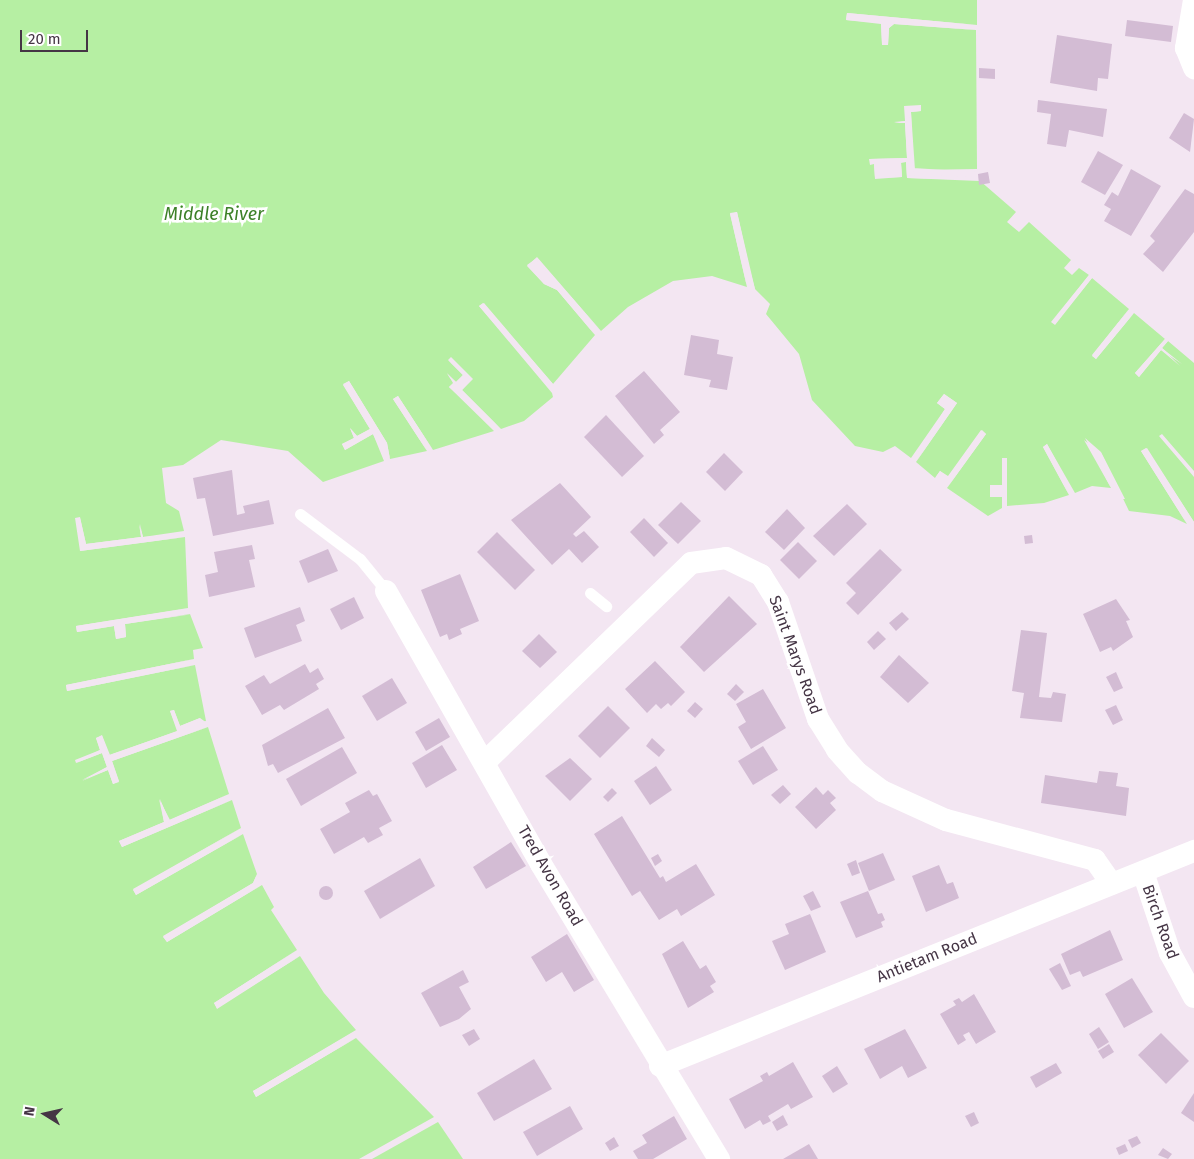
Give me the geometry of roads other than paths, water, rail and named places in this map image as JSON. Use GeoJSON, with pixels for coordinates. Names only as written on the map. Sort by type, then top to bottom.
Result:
{"type":"FeatureCollection","features":[{"type":"Feature","properties":{"kind":"street"},"geometry":{"type":"LineString","coordinates":[[1194,0],[1186,48],[1194,68]]}},
{"type":"Feature","properties":{"kind":"street","name":"Saint Marys Road"},"geometry":{"type":"LineString","coordinates":[[485,762],[691,563],[726,558],[761,575],[778,602],[818,719],[858,773],[889,795],[946,820],[1094,860],[1112,884]]}},
{"type":"Feature","properties":{"kind":"street","name":"Tred Avon Road"},"geometry":{"type":"LineString","coordinates":[[386,591],[660,1066],[719,1159]]}},
{"type":"Feature","properties":{"kind":"street","name":"Antietam Road"},"geometry":{"type":"LineString","coordinates":[[660,1066],[1194,851]]}},
{"type":"Feature","properties":{"kind":"street","name":"Birch Road"},"geometry":{"type":"LineString","coordinates":[[1143,872],[1170,953],[1194,997]]}},
{"type":"Feature","properties":{"kind":"lane"},"geometry":{"type":"LineString","coordinates":[[300,514],[360,559],[386,591]]}},
{"type":"Feature","properties":{"kind":"lane"},"geometry":{"type":"LineString","coordinates":[[590,593],[606,606]]}},
{"type":"Feature","properties":{"kind":"water","name":"Middle River"},"geometry":{"type":"Polygon","coordinates":[[[0,0],[977,0],[977,25],[847,13],[846,20],[881,23],[882,44],[888,45],[889,28],[894,24],[976,30],[977,169],[915,170],[911,112],[921,111],[921,106],[905,106],[905,121],[894,123],[905,123],[907,158],[870,159],[870,164],[874,164],[875,178],[902,177],[901,162],[906,162],[907,178],[979,180],[1016,212],[1007,222],[1019,232],[1029,222],[1071,260],[1064,268],[1072,275],[1079,268],[1089,275],[1052,322],[1055,324],[1092,278],[1129,309],[1092,356],[1096,359],[1134,313],[1165,339],[1135,373],[1139,377],[1161,350],[1180,366],[1162,348],[1168,341],[1194,363],[1194,471],[1162,434],[1159,436],[1194,477],[1194,522],[1146,448],[1141,451],[1187,524],[1170,516],[1129,511],[1101,453],[1084,440],[1111,488],[1092,486],[1075,493],[1047,444],[1043,447],[1069,495],[1044,503],[1007,506],[1007,458],[1002,458],[1003,485],[990,485],[990,497],[1002,497],[1002,508],[988,516],[947,488],[986,434],[982,430],[948,477],[940,471],[935,478],[916,462],[957,403],[944,394],[937,403],[945,409],[911,458],[895,446],[883,452],[855,446],[812,400],[799,354],[766,314],[770,304],[755,289],[737,212],[730,214],[747,287],[712,276],[673,281],[628,307],[601,331],[537,258],[527,265],[544,284],[557,290],[595,335],[553,384],[484,303],[479,306],[552,393],[553,397],[524,421],[501,429],[462,390],[472,379],[448,360],[463,375],[456,382],[447,374],[454,383],[449,387],[494,431],[433,450],[398,396],[393,399],[427,451],[390,459],[387,443],[349,381],[343,385],[370,429],[357,436],[350,428],[354,438],[342,444],[345,450],[373,434],[384,461],[323,482],[288,451],[221,440],[183,465],[162,468],[166,503],[179,511],[184,531],[143,537],[140,524],[141,537],[86,544],[80,518],[80,551],[185,537],[188,608],[76,626],[77,632],[114,626],[116,639],[126,637],[125,624],[190,614],[203,648],[193,650],[194,659],[66,685],[67,691],[195,665],[206,721],[201,722],[200,718],[180,726],[174,710],[170,711],[178,731],[109,755],[102,736],[96,738],[100,750],[76,763],[102,753],[107,767],[82,780],[108,770],[113,784],[119,782],[112,761],[208,727],[229,794],[169,820],[160,799],[164,822],[119,841],[122,847],[232,800],[241,828],[133,890],[136,895],[243,834],[257,874],[253,883],[163,936],[167,942],[262,885],[274,907],[271,910],[297,950],[214,1003],[217,1008],[300,956],[324,993],[356,1030],[253,1091],[256,1097],[356,1038],[434,1117],[359,1159],[0,1159],[0,0]]]}},
{"type":"Feature","properties":{"kind":"water"},"geometry":{"type":"Polygon","coordinates":[[[438,1122],[463,1159],[372,1159],[438,1122]]]}}]}
